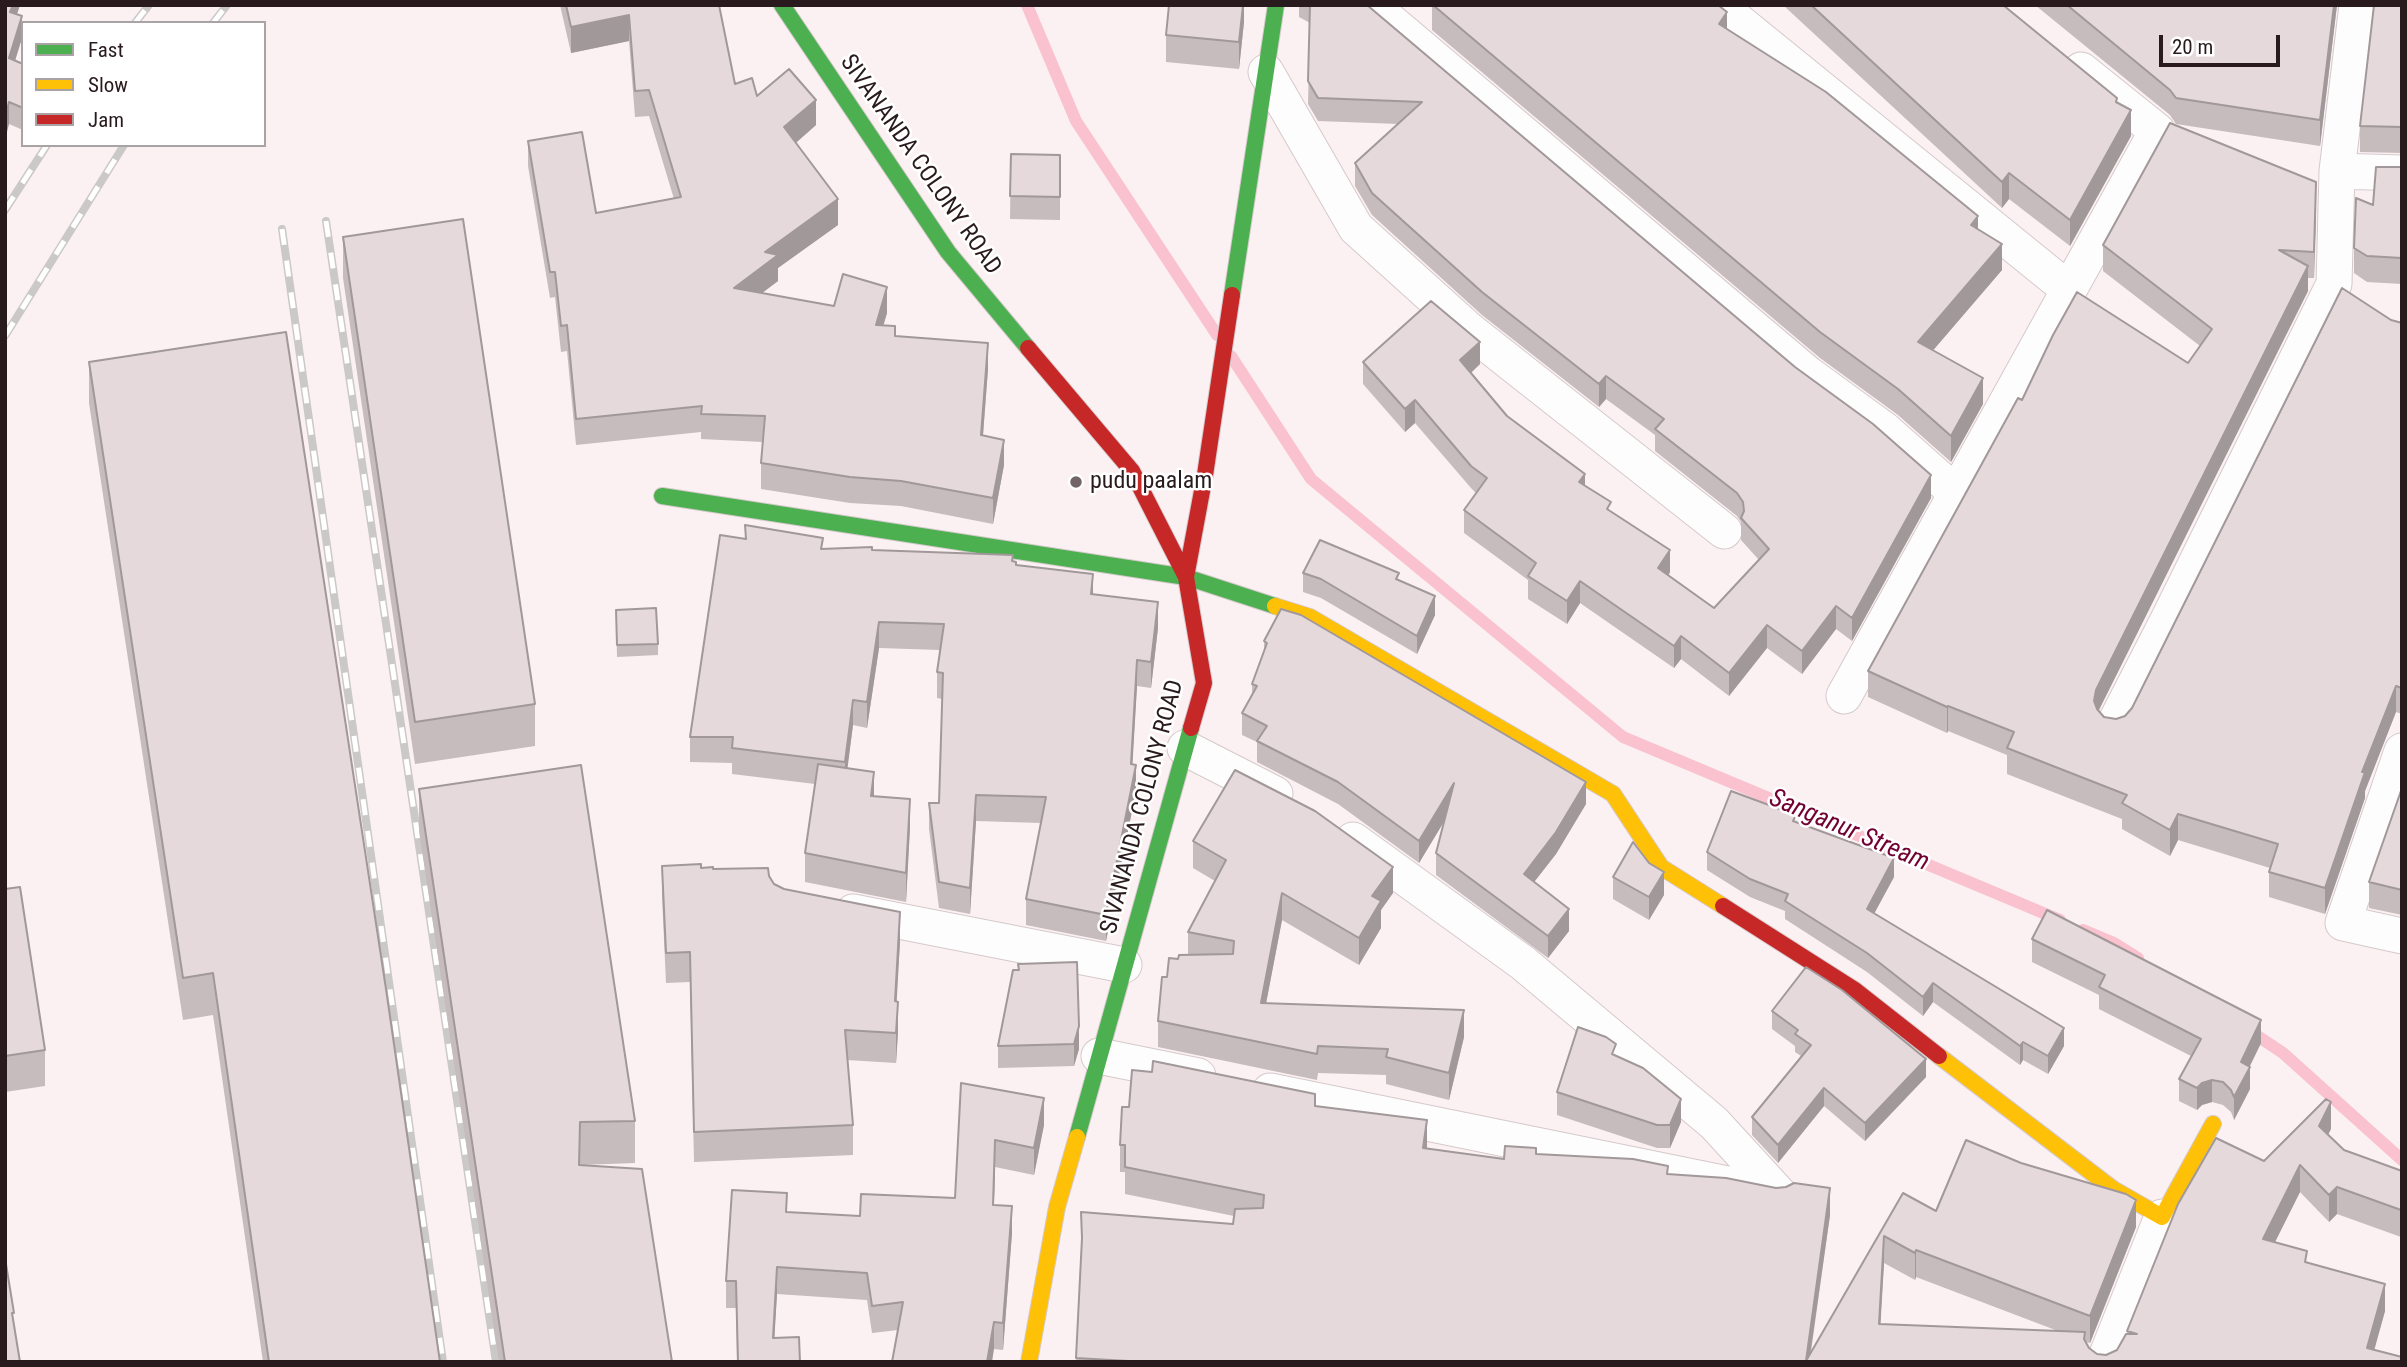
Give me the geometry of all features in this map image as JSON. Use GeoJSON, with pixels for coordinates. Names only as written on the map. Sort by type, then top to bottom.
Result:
{"type":"FeatureCollection","features":[{"type":"Feature","properties":{"kind":"street","name":"SIVANANDA COLONY ROAD"},"geometry":{"type":"LineString","coordinates":[[782,5],[948,252],[1132,471],[1186,577],[1203,683],[1057,1207],[1029,1362]]}},
{"type":"Feature","properties":{"kind":"street"},"geometry":{"type":"LineString","coordinates":[[1186,577],[1205,475],[1276,5]]}},
{"type":"Feature","properties":{"kind":"street"},"geometry":{"type":"LineString","coordinates":[[1371,5],[1797,365],[1886,431],[1956,493]]}},
{"type":"Feature","properties":{"kind":"street"},"geometry":{"type":"LineString","coordinates":[[1718,5],[2068,289]]}},
{"type":"Feature","properties":{"kind":"street"},"geometry":{"type":"LineString","coordinates":[[2114,725],[2345,291],[2337,171],[2357,5]]}},
{"type":"Feature","properties":{"kind":"street"},"geometry":{"type":"LineString","coordinates":[[1844,696],[2157,131],[2055,48]]}},
{"type":"Feature","properties":{"kind":"street"},"geometry":{"type":"LineString","coordinates":[[1266,72],[1356,228],[1469,330],[1724,531]]}},
{"type":"Feature","properties":{"kind":"street"},"geometry":{"type":"LineString","coordinates":[[2337,171],[2402,173]]}},
{"type":"Feature","properties":{"kind":"street"},"geometry":{"type":"LineString","coordinates":[[662,496],[1186,577],[1310,617],[1613,794],[1661,867],[1855,990],[2011,1114],[2113,1189],[2162,1217]]}},
{"type":"Feature","properties":{"kind":"street"},"geometry":{"type":"LineString","coordinates":[[1099,1056],[1780,1195],[1714,1123],[1523,963],[1314,814],[1185,748]]}},
{"type":"Feature","properties":{"kind":"street"},"geometry":{"type":"LineString","coordinates":[[2402,751],[2343,923],[2402,936]]}},
{"type":"Feature","properties":{"kind":"street"},"geometry":{"type":"LineString","coordinates":[[828,907],[1124,965]]}},
{"type":"Feature","properties":{"kind":"street"},"geometry":{"type":"LineString","coordinates":[[2104,1362],[2162,1217],[2213,1124]]}},
{"type":"Feature","properties":{"kind":"building"},"geometry":{"type":"Polygon","coordinates":[[[5,5],[13,5],[10,12],[22,16],[9,58],[21,63],[21,107],[9,102],[5,118],[5,5]]]}},
{"type":"Feature","properties":{"kind":"building"},"geometry":{"type":"Polygon","coordinates":[[[566,5],[719,5],[735,84],[752,78],[757,96],[789,69],[816,100],[784,127],[838,199],[765,252],[778,255],[734,288],[834,306],[843,274],[887,287],[876,325],[895,326],[895,336],[988,343],[981,435],[1004,440],[993,498],[901,481],[850,477],[761,463],[765,416],[701,414],[702,406],[576,419],[567,325],[561,326],[555,272],[550,272],[528,141],[582,132],[596,213],[681,197],[649,90],[635,91],[629,15],[571,27],[566,5]]]}},
{"type":"Feature","properties":{"kind":"building"},"geometry":{"type":"Polygon","coordinates":[[[1169,5],[1243,5],[1239,42],[1166,35],[1169,5]]]}},
{"type":"Feature","properties":{"kind":"building"},"geometry":{"type":"Polygon","coordinates":[[[1310,5],[1367,5],[1795,367],[1873,424],[1931,475],[1852,618],[1836,606],[1802,651],[1767,625],[1729,673],[1681,636],[1674,646],[1580,581],[1567,601],[1528,576],[1536,563],[1464,510],[1487,478],[1471,466],[1415,400],[1405,409],[1363,362],[1431,301],[1480,342],[1460,360],[1507,416],[1585,474],[1579,482],[1611,502],[1607,509],[1670,550],[1658,568],[1714,608],[1769,549],[1741,518],[1744,511],[1743,502],[1737,493],[1655,429],[1664,419],[1606,376],[1599,384],[1482,292],[1372,193],[1355,163],[1422,102],[1318,98],[1308,81],[1310,5]]]}},
{"type":"Feature","properties":{"kind":"building"},"geometry":{"type":"Polygon","coordinates":[[[1433,5],[1718,5],[1727,12],[1719,24],[1826,92],[1978,216],[1971,225],[2002,244],[1918,342],[1983,378],[1951,436],[1898,389],[1820,332],[1433,5]]]}},
{"type":"Feature","properties":{"kind":"building"},"geometry":{"type":"Polygon","coordinates":[[[1811,5],[2003,5],[2117,98],[2116,102],[2131,110],[2070,220],[2009,173],[2002,182],[1811,5]]]}},
{"type":"Feature","properties":{"kind":"building"},"geometry":{"type":"Polygon","coordinates":[[[2067,5],[2334,5],[2320,120],[2176,98],[2170,90],[2067,5]]]}},
{"type":"Feature","properties":{"kind":"building"},"geometry":{"type":"Polygon","coordinates":[[[2374,5],[2402,5],[2402,127],[2360,126],[2374,5]]]}},
{"type":"Feature","properties":{"kind":"building"},"geometry":{"type":"Polygon","coordinates":[[[2170,123],[2316,182],[2314,252],[2279,250],[2308,266],[2096,690],[2094,701],[2104,717],[2116,719],[2125,716],[2132,708],[2342,288],[2391,320],[2402,323],[2402,688],[2396,686],[2362,772],[2365,772],[2325,888],[2269,872],[2278,844],[2178,814],[2170,830],[2122,803],[2127,795],[2007,748],[2014,732],[1947,707],[1868,671],[2018,398],[2022,400],[2077,292],[2188,363],[2212,329],[2103,245],[2170,123]]]}},
{"type":"Feature","properties":{"kind":"building"},"geometry":{"type":"Polygon","coordinates":[[[1011,154],[1060,155],[1060,197],[1010,196],[1011,154]]]}},
{"type":"Feature","properties":{"kind":"building"},"geometry":{"type":"Polygon","coordinates":[[[2376,167],[2402,167],[2402,258],[2367,256],[2354,248],[2356,198],[2373,205],[2376,167]]]}},
{"type":"Feature","properties":{"kind":"building"},"geometry":{"type":"Polygon","coordinates":[[[463,219],[535,704],[415,722],[343,237],[463,219]]]}},
{"type":"Feature","properties":{"kind":"building"},"geometry":{"type":"Polygon","coordinates":[[[286,332],[440,1362],[269,1362],[213,973],[183,978],[89,362],[286,332]]]}},
{"type":"Feature","properties":{"kind":"building"},"geometry":{"type":"Polygon","coordinates":[[[745,525],[823,538],[821,549],[872,547],[872,550],[1013,555],[1012,561],[1016,562],[1016,565],[1093,574],[1091,594],[1158,602],[1151,662],[1137,660],[1131,764],[1136,765],[1106,915],[1026,899],[1046,797],[976,795],[970,888],[939,882],[929,803],[939,803],[943,673],[937,672],[944,624],[879,622],[867,702],[853,700],[845,762],[732,748],[733,737],[690,737],[720,535],[746,539],[745,525]]]}},
{"type":"Feature","properties":{"kind":"building"},"geometry":{"type":"Polygon","coordinates":[[[1320,540],[1399,573],[1396,579],[1435,596],[1417,636],[1321,579],[1303,573],[1320,540]]]}},
{"type":"Feature","properties":{"kind":"building"},"geometry":{"type":"Polygon","coordinates":[[[656,608],[658,644],[617,645],[616,610],[656,608]]]}},
{"type":"Feature","properties":{"kind":"building"},"geometry":{"type":"Polygon","coordinates":[[[1281,609],[1301,615],[1586,782],[1556,832],[1524,874],[1569,909],[1548,936],[1436,853],[1454,783],[1419,841],[1338,782],[1257,741],[1267,726],[1242,713],[1257,686],[1252,684],[1267,643],[1264,641],[1281,609]]]}},
{"type":"Feature","properties":{"kind":"building"},"geometry":{"type":"Polygon","coordinates":[[[818,764],[874,772],[871,796],[910,799],[906,873],[805,853],[818,764]]]}},
{"type":"Feature","properties":{"kind":"building"},"geometry":{"type":"Polygon","coordinates":[[[581,765],[635,1121],[580,1122],[579,1165],[642,1169],[672,1362],[505,1362],[419,789],[581,765]]]}},
{"type":"Feature","properties":{"kind":"building"},"geometry":{"type":"Polygon","coordinates":[[[1235,770],[1315,811],[1393,867],[1372,896],[1381,901],[1359,938],[1282,893],[1261,1003],[1464,1010],[1449,1073],[1386,1057],[1388,1049],[1318,1046],[1317,1054],[1158,1021],[1162,977],[1167,977],[1169,958],[1178,959],[1179,955],[1233,954],[1234,941],[1188,932],[1226,860],[1193,841],[1235,770]]]}},
{"type":"Feature","properties":{"kind":"building"},"geometry":{"type":"Polygon","coordinates":[[[2402,788],[2402,890],[2369,882],[2402,788]]]}},
{"type":"Feature","properties":{"kind":"building"},"geometry":{"type":"Polygon","coordinates":[[[1731,791],[1796,815],[1793,821],[1894,858],[1867,909],[2064,1028],[2048,1056],[2023,1042],[2020,1046],[1933,983],[1923,997],[1867,953],[1785,901],[1788,894],[1750,879],[1707,852],[1731,791]]]}},
{"type":"Feature","properties":{"kind":"building"},"geometry":{"type":"Polygon","coordinates":[[[1633,842],[1649,863],[1664,872],[1649,897],[1613,877],[1633,842]]]}},
{"type":"Feature","properties":{"kind":"building"},"geometry":{"type":"Polygon","coordinates":[[[701,864],[701,868],[713,869],[768,868],[774,884],[784,889],[900,912],[896,1033],[845,1030],[853,1125],[694,1132],[690,952],[666,953],[662,866],[701,864]]]}},
{"type":"Feature","properties":{"kind":"building"},"geometry":{"type":"Polygon","coordinates":[[[20,887],[45,1050],[5,1056],[5,889],[20,887]]]}},
{"type":"Feature","properties":{"kind":"building"},"geometry":{"type":"Polygon","coordinates":[[[2047,910],[2261,1020],[2241,1062],[2250,1067],[2234,1097],[2223,1082],[2212,1080],[2197,1088],[2179,1079],[2201,1039],[2099,987],[2105,975],[2032,939],[2047,910]]]}},
{"type":"Feature","properties":{"kind":"building"},"geometry":{"type":"Polygon","coordinates":[[[1077,962],[1079,1026],[1074,1044],[998,1046],[1013,970],[1019,970],[1018,964],[1077,962]]]}},
{"type":"Feature","properties":{"kind":"building"},"geometry":{"type":"Polygon","coordinates":[[[1806,967],[1842,990],[1926,1059],[1865,1123],[1824,1088],[1778,1145],[1752,1117],[1811,1045],[1795,1034],[1798,1030],[1772,1011],[1806,967]]]}},
{"type":"Feature","properties":{"kind":"building"},"geometry":{"type":"Polygon","coordinates":[[[1578,1027],[1606,1037],[1616,1044],[1612,1054],[1643,1068],[1681,1099],[1670,1125],[1657,1125],[1557,1092],[1578,1027]]]}},
{"type":"Feature","properties":{"kind":"building"},"geometry":{"type":"Polygon","coordinates":[[[1153,1061],[1315,1094],[1315,1106],[1427,1120],[1423,1148],[1504,1159],[1505,1146],[1536,1148],[1536,1154],[1633,1159],[1668,1166],[1667,1174],[1726,1178],[1776,1188],[1794,1183],[1830,1188],[1806,1361],[1903,1193],[1936,1211],[1966,1140],[2021,1163],[2126,1194],[2136,1200],[2090,1316],[1916,1250],[1915,1253],[1884,1236],[1879,1324],[2085,1332],[2084,1339],[2089,1348],[2097,1354],[2106,1355],[2117,1350],[2126,1334],[2137,1334],[2127,1331],[2178,1204],[2216,1138],[2264,1161],[2326,1099],[2331,1102],[2319,1126],[2344,1150],[2402,1171],[2401,1210],[2337,1187],[2329,1195],[2300,1165],[2263,1239],[2307,1251],[2305,1262],[2385,1284],[2367,1348],[2402,1357],[2402,1362],[1146,1362],[1076,1358],[1081,1212],[1233,1224],[1235,1209],[1263,1208],[1264,1195],[1125,1167],[1125,1145],[1120,1145],[1122,1107],[1129,1107],[1132,1070],[1152,1072],[1153,1061]]]}},
{"type":"Feature","properties":{"kind":"building"},"geometry":{"type":"Polygon","coordinates":[[[961,1083],[1044,1098],[1034,1148],[995,1140],[993,1205],[1012,1206],[1003,1323],[994,1322],[987,1362],[892,1362],[903,1302],[872,1306],[867,1273],[777,1267],[773,1338],[799,1337],[800,1362],[738,1362],[736,1281],[726,1281],[732,1190],[787,1193],[786,1212],[860,1216],[861,1194],[955,1198],[961,1083]]]}},
{"type":"Feature","properties":{"kind":"building"},"geometry":{"type":"Polygon","coordinates":[[[5,1258],[14,1313],[20,1362],[5,1362],[5,1258]]]}},
{"type":"Feature","properties":{"kind":"waterway"},"geometry":{"type":"LineString","coordinates":[[1027,5],[1076,121],[1217,335]]}},
{"type":"Feature","properties":{"kind":"waterway","name":"Sanganur Stream"},"geometry":{"type":"LineString","coordinates":[[1231,356],[1311,479],[1623,737],[2060,920]]}},
{"type":"Feature","properties":{"kind":"waterway","name":"Sanganur Stream"},"geometry":{"type":"LineString","coordinates":[[2083,930],[2114,943],[2138,958]]}},
{"type":"Feature","properties":{"kind":"waterway","name":"Sanganur Stream"},"geometry":{"type":"LineString","coordinates":[[2250,1031],[2283,1053],[2402,1160]]}},
{"type":"Feature","properties":{"kind":"railway"},"geometry":{"type":"LineString","coordinates":[[137,21],[149,5]]}},
{"type":"Feature","properties":{"kind":"railway"},"geometry":{"type":"LineString","coordinates":[[215,21],[227,5]]}},
{"type":"Feature","properties":{"kind":"railway"},"geometry":{"type":"LineString","coordinates":[[5,210],[46,147]]}},
{"type":"Feature","properties":{"kind":"railway"},"geometry":{"type":"LineString","coordinates":[[5,336],[123,147]]}},
{"type":"Feature","properties":{"kind":"railway"},"geometry":{"type":"LineString","coordinates":[[326,221],[496,1362]]}},
{"type":"Feature","properties":{"kind":"railway"},"geometry":{"type":"LineString","coordinates":[[282,229],[443,1362]]}},
{"type":"Feature","properties":{"kind":"traffic: fast"},"geometry":{"type":"LineString","coordinates":[[782,5],[948,252],[1028,348]]}},
{"type":"Feature","properties":{"kind":"traffic: fast"},"geometry":{"type":"LineString","coordinates":[[1232,295],[1276,5]]}},
{"type":"Feature","properties":{"kind":"traffic: fast"},"geometry":{"type":"LineString","coordinates":[[662,496],[1186,577],[1275,606]]}},
{"type":"Feature","properties":{"kind":"traffic: fast"},"geometry":{"type":"LineString","coordinates":[[1077,1137],[1191,728]]}},
{"type":"Feature","properties":{"kind":"traffic: slow"},"geometry":{"type":"LineString","coordinates":[[1275,606],[1310,617],[1613,794],[1661,867],[1723,906]]}},
{"type":"Feature","properties":{"kind":"traffic: slow"},"geometry":{"type":"LineString","coordinates":[[1939,1056],[2113,1189],[2162,1217],[2213,1124]]}},
{"type":"Feature","properties":{"kind":"traffic: slow"},"geometry":{"type":"LineString","coordinates":[[1029,1362],[1057,1207],[1077,1137]]}},
{"type":"Feature","properties":{"kind":"traffic: jam"},"geometry":{"type":"LineString","coordinates":[[1186,577],[1205,475],[1232,295]]}},
{"type":"Feature","properties":{"kind":"traffic: jam"},"geometry":{"type":"LineString","coordinates":[[1028,348],[1132,471],[1186,577],[1204,683],[1191,728]]}},
{"type":"Feature","properties":{"kind":"traffic: jam"},"geometry":{"type":"LineString","coordinates":[[1723,906],[1855,990],[1939,1056]]}},
{"type":"Feature","properties":{"kind":"place","name":"pudu paalam"},"geometry":{"type":"Point","coordinates":[1076,482]}}]}
